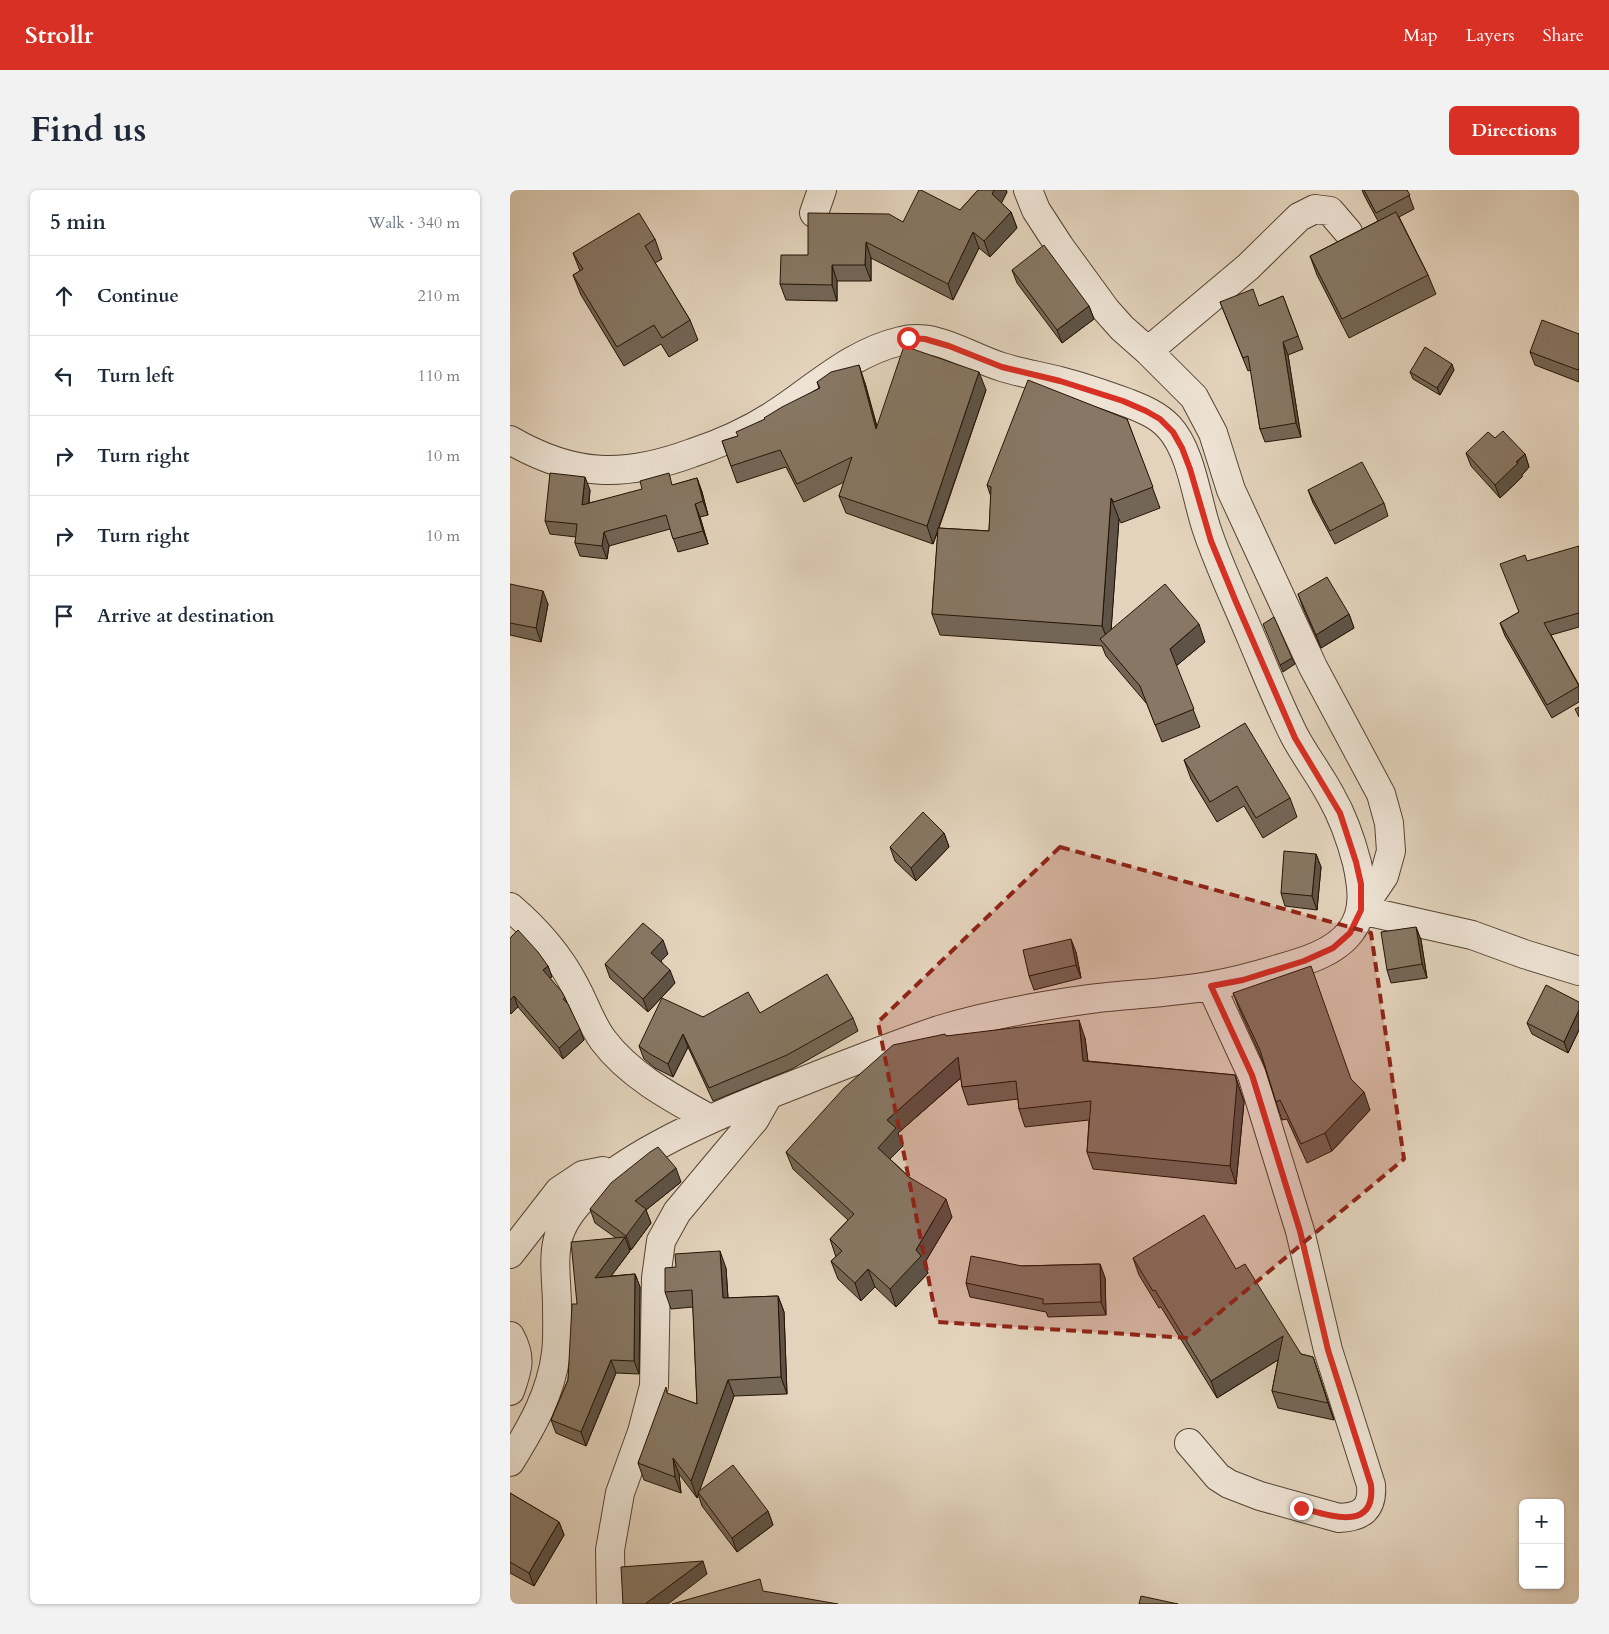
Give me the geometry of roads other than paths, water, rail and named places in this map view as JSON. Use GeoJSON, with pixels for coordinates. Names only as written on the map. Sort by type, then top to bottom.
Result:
{"type":"FeatureCollection","features":[{"type":"Feature","properties":{"kind":"street"},"geometry":{"type":"LineString","coordinates":[[510,1462],[530,1431],[541,1407],[555,1360],[557,1304],[556,1242],[570,1212],[582,1197],[619,1168],[710,1119],[858,1059],[942,1029],[1006,1013],[1094,998],[1211,986],[1243,980],[1304,961],[1333,948],[1350,933],[1361,910],[1384,876],[1391,851],[1389,823],[1381,794],[1309,658],[1231,490],[1213,433],[1194,396],[1122,328],[1106,310],[1036,210],[1028,190]]}},
{"type":"Feature","properties":{"kind":"street"},"geometry":{"type":"LineString","coordinates":[[1148,351],[1248,267],[1299,217],[1316,209],[1330,211],[1348,232]]}},
{"type":"Feature","properties":{"kind":"street"},"geometry":{"type":"LineString","coordinates":[[510,440],[548,459],[578,468],[606,472],[641,469],[715,445],[750,429],[778,412],[824,378],[871,351],[908,338],[925,339],[949,346],[1002,367],[1094,391],[1146,411],[1160,419],[1173,432],[1182,448],[1206,526],[1236,602],[1295,738],[1340,813],[1361,884],[1361,910]]}},
{"type":"Feature","properties":{"kind":"street"},"geometry":{"type":"LineString","coordinates":[[1206,526],[1213,433]]}},
{"type":"Feature","properties":{"kind":"street"},"geometry":{"type":"LineString","coordinates":[[510,907],[544,940],[565,968],[592,1023],[617,1056],[668,1095],[710,1119]]}},
{"type":"Feature","properties":{"kind":"street"},"geometry":{"type":"LineString","coordinates":[[1361,910],[1472,935],[1579,971]]}},
{"type":"Feature","properties":{"kind":"street"},"geometry":{"type":"LineString","coordinates":[[1189,1443],[1218,1477],[1240,1489],[1339,1518],[1352,1518],[1362,1513],[1369,1506],[1372,1495],[1371,1485],[1328,1350],[1300,1231],[1252,1075],[1211,986]]}},
{"type":"Feature","properties":{"kind":"street"},"geometry":{"type":"LineString","coordinates":[[611,1604],[610,1550],[620,1493],[642,1432],[654,1386],[656,1278],[661,1241],[677,1212],[755,1119],[769,1094]]}},
{"type":"Feature","properties":{"kind":"street"},"geometry":{"type":"LineString","coordinates":[[510,1254],[559,1191],[583,1175],[619,1168]]}},
{"type":"Feature","properties":{"kind":"street"},"geometry":{"type":"LineString","coordinates":[[510,1336],[518,1353],[519,1363],[510,1391]]}}]}
